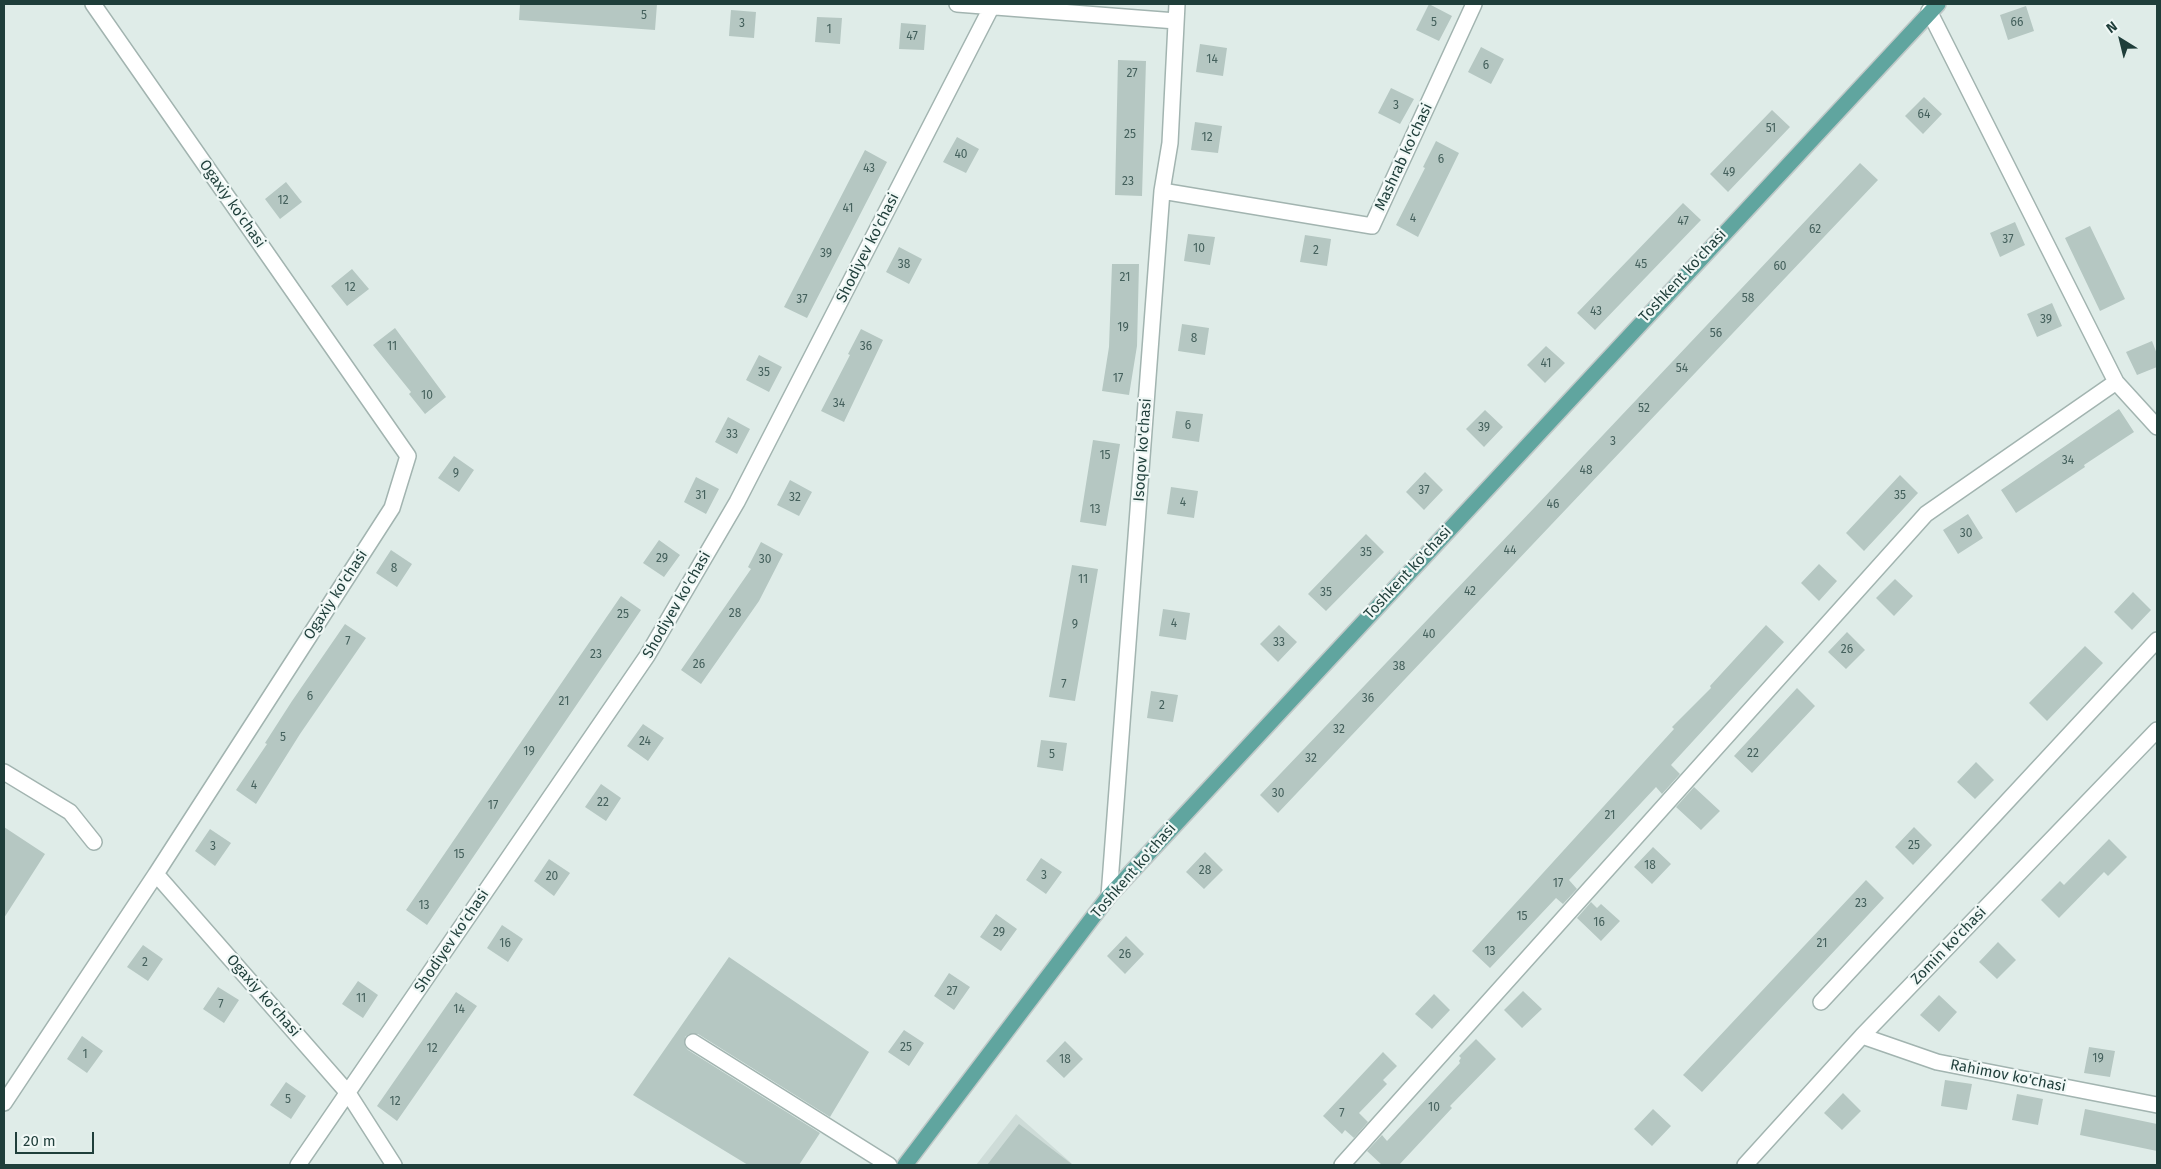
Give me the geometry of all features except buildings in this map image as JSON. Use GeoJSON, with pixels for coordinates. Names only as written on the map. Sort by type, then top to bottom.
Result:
{"type":"FeatureCollection","features":[{"type":"Feature","properties":{"kind":"main road","name":"Toshkent ko'chasi"},"geometry":{"type":"LineString","coordinates":[[905,1165],[1109,896],[1934,7]]}},
{"type":"Feature","properties":{"kind":"street","name":"Ogaxiy ko'chasi"},"geometry":{"type":"LineString","coordinates":[[93,4],[408,456],[392,508],[156,874],[348,1092],[394,1165]]}},
{"type":"Feature","properties":{"kind":"street"},"geometry":{"type":"LineString","coordinates":[[957,4],[1176,21]]}},
{"type":"Feature","properties":{"kind":"street","name":"Isoqov ko'chasi"},"geometry":{"type":"LineString","coordinates":[[1109,896],[1162,191],[1170,143],[1177,4]]}},
{"type":"Feature","properties":{"kind":"street","name":"Mashrab ko'chasi"},"geometry":{"type":"LineString","coordinates":[[1162,191],[1372,226],[1474,4]]}},
{"type":"Feature","properties":{"kind":"street","name":"Shodiyev ko'chasi"},"geometry":{"type":"LineString","coordinates":[[298,1165],[647,656],[737,502],[992,6]]}},
{"type":"Feature","properties":{"kind":"street"},"geometry":{"type":"LineString","coordinates":[[1934,7],[2116,382],[2157,427]]}},
{"type":"Feature","properties":{"kind":"street"},"geometry":{"type":"LineString","coordinates":[[1342,1165],[1926,514],[2116,382]]}},
{"type":"Feature","properties":{"kind":"street"},"geometry":{"type":"LineString","coordinates":[[1821,1002],[2157,640]]}},
{"type":"Feature","properties":{"kind":"street","name":"Zomin ko'chasi"},"geometry":{"type":"LineString","coordinates":[[1745,1165],[1862,1036],[2157,730]]}},
{"type":"Feature","properties":{"kind":"street"},"geometry":{"type":"LineString","coordinates":[[4,772],[70,812],[94,842]]}},
{"type":"Feature","properties":{"kind":"street"},"geometry":{"type":"LineString","coordinates":[[4,1103],[156,874]]}},
{"type":"Feature","properties":{"kind":"street","name":"Rahimov ko'chasi"},"geometry":{"type":"LineString","coordinates":[[1862,1036],[1937,1062],[2157,1105]]}},
{"type":"Feature","properties":{"kind":"street"},"geometry":{"type":"LineString","coordinates":[[693,1042],[889,1165]]}},
{"type":"Feature","properties":{"kind":"shaded area"},"geometry":{"type":"Polygon","coordinates":[[[1016,1114],[1069,1161],[1073,1165],[976,1165],[1016,1114]]]}}]}
